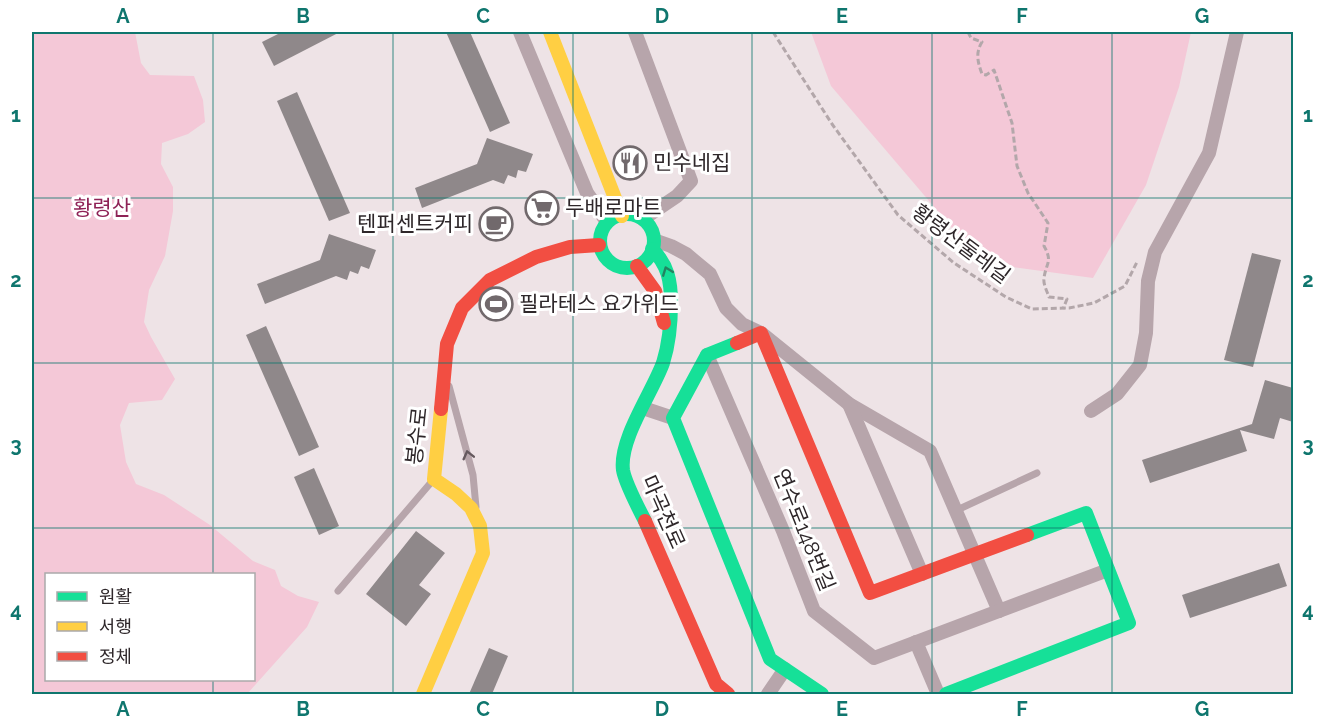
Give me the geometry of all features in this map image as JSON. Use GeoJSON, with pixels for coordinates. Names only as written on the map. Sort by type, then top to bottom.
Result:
{"type":"FeatureCollection","features":[{"type":"Feature","properties":{"kind":"street"},"geometry":{"type":"LineString","coordinates":[[520,32],[587,193],[607,222]]}},
{"type":"Feature","properties":{"kind":"street"},"geometry":{"type":"LineString","coordinates":[[550,32],[622,216]]}},
{"type":"Feature","properties":{"kind":"street"},"geometry":{"type":"LineString","coordinates":[[635,32],[691,181],[676,196],[643,219],[631,214],[607,222],[600,232],[599,245],[604,256],[613,265],[625,268],[638,266],[647,259],[653,245],[671,246],[686,254],[710,274],[726,308],[742,324],[761,333],[849,404],[930,452],[999,611]]}},
{"type":"Feature","properties":{"kind":"street"},"geometry":{"type":"LineString","coordinates":[[1090,411],[1117,394],[1140,365],[1146,333],[1148,281],[1155,252],[1209,153],[1237,32]]}},
{"type":"Feature","properties":{"kind":"street","name":"마곡천로"},"geometry":{"type":"LineString","coordinates":[[643,219],[651,228],[653,245],[669,271],[672,285],[672,322],[660,370],[626,443],[623,471],[716,684],[728,694]]}},
{"type":"Feature","properties":{"kind":"street","name":"봉수로"},"geometry":{"type":"LineString","coordinates":[[476,512],[460,497],[434,479],[447,344],[462,308],[490,280],[536,257],[570,247],[599,245]]}},
{"type":"Feature","properties":{"kind":"street","name":"마곡천로"},"geometry":{"type":"LineString","coordinates":[[638,266],[655,291],[668,339]]}},
{"type":"Feature","properties":{"kind":"street"},"geometry":{"type":"LineString","coordinates":[[673,418],[707,355],[761,333]]}},
{"type":"Feature","properties":{"kind":"street","name":"연수로148번길"},"geometry":{"type":"LineString","coordinates":[[761,333],[870,593],[1086,513],[1129,623],[946,694]]}},
{"type":"Feature","properties":{"kind":"street","name":"연수로148번길"},"geometry":{"type":"LineString","coordinates":[[707,355],[783,531],[814,610],[874,658],[1108,570]]}},
{"type":"Feature","properties":{"kind":"street"},"geometry":{"type":"LineString","coordinates":[[849,404],[922,574]]}},
{"type":"Feature","properties":{"kind":"street"},"geometry":{"type":"LineString","coordinates":[[643,408],[673,418],[770,659],[822,694]]}},
{"type":"Feature","properties":{"kind":"street"},"geometry":{"type":"LineString","coordinates":[[423,694],[483,553],[483,542],[476,512]]}},
{"type":"Feature","properties":{"kind":"street"},"geometry":{"type":"LineString","coordinates":[[916,642],[938,694]]}},
{"type":"Feature","properties":{"kind":"street"},"geometry":{"type":"LineString","coordinates":[[768,694],[785,669]]}},
{"type":"Feature","properties":{"kind":"lane"},"geometry":{"type":"LineString","coordinates":[[444,371],[474,475],[476,512]]}},
{"type":"Feature","properties":{"kind":"lane"},"geometry":{"type":"LineString","coordinates":[[955,511],[1037,473]]}},
{"type":"Feature","properties":{"kind":"lane"},"geometry":{"type":"LineString","coordinates":[[338,591],[434,479]]}},
{"type":"Feature","properties":{"kind":"path","name":"황령산둘레길"},"geometry":{"type":"LineString","coordinates":[[773,32],[832,124],[898,215],[954,263],[1006,297],[1032,309],[1063,309],[1094,303],[1125,286],[1141,255]]}},
{"type":"Feature","properties":{"kind":"path"},"geometry":{"type":"LineString","coordinates":[[968,32],[971,38],[981,42],[978,48],[978,61],[982,74],[986,75],[994,70],[1012,123],[1017,166],[1028,193],[1048,223],[1044,246],[1049,255],[1049,264],[1044,280],[1049,297],[1066,299],[1063,309]]}},
{"type":"Feature","properties":{"kind":"path"},"geometry":{"type":"LineString","coordinates":[[32,65],[32,78]]}},
{"type":"Feature","properties":{"kind":"green space","name":"황령산"},"geometry":{"type":"Polygon","coordinates":[[[32,32],[135,32],[141,63],[150,75],[194,76],[203,100],[205,122],[188,134],[162,143],[161,164],[173,187],[173,211],[165,256],[149,290],[144,322],[175,379],[162,400],[129,403],[120,425],[126,462],[136,484],[164,495],[210,525],[253,561],[275,570],[281,586],[298,596],[319,602],[307,627],[247,694],[32,694],[32,32]]]}},
{"type":"Feature","properties":{"kind":"green space"},"geometry":{"type":"Polygon","coordinates":[[[811,32],[1191,32],[1179,87],[1146,185],[1093,278],[982,263],[831,86],[811,32]]]}},
{"type":"Feature","properties":{"kind":"building"},"geometry":{"type":"Polygon","coordinates":[[[282,32],[340,32],[274,66],[262,42],[282,32]]]}},
{"type":"Feature","properties":{"kind":"building"},"geometry":{"type":"Polygon","coordinates":[[[446,32],[470,32],[510,123],[490,132],[446,32]]]}},
{"type":"Feature","properties":{"kind":"building"},"geometry":{"type":"Polygon","coordinates":[[[297,92],[350,213],[329,221],[277,101],[297,92]]]}},
{"type":"Feature","properties":{"kind":"building"},"geometry":{"type":"Polygon","coordinates":[[[487,138],[533,154],[526,172],[518,170],[516,178],[508,175],[504,184],[493,180],[422,208],[415,188],[477,164],[487,138]]]}},
{"type":"Feature","properties":{"kind":"building"},"geometry":{"type":"Polygon","coordinates":[[[329,234],[376,250],[369,269],[361,266],[358,274],[350,271],[347,280],[336,276],[265,304],[257,284],[320,260],[329,234]]]}},
{"type":"Feature","properties":{"kind":"building"},"geometry":{"type":"Polygon","coordinates":[[[1252,253],[1281,260],[1253,367],[1224,360],[1252,253]]]}},
{"type":"Feature","properties":{"kind":"building"},"geometry":{"type":"Polygon","coordinates":[[[266,326],[319,447],[299,456],[246,335],[266,326]]]}},
{"type":"Feature","properties":{"kind":"building"},"geometry":{"type":"Polygon","coordinates":[[[1265,380],[1293,388],[1293,422],[1280,418],[1274,439],[1240,430],[1247,451],[1150,483],[1142,460],[1252,424],[1265,380]]]}},
{"type":"Feature","properties":{"kind":"building"},"geometry":{"type":"Polygon","coordinates":[[[314,468],[339,526],[319,535],[294,477],[314,468]]]}},
{"type":"Feature","properties":{"kind":"building"},"geometry":{"type":"Polygon","coordinates":[[[416,531],[445,553],[419,585],[431,594],[406,626],[366,594],[416,531]]]}},
{"type":"Feature","properties":{"kind":"building"},"geometry":{"type":"Polygon","coordinates":[[[1279,563],[1287,586],[1190,618],[1182,595],[1279,563]]]}},
{"type":"Feature","properties":{"kind":"building"},"geometry":{"type":"Polygon","coordinates":[[[489,648],[508,656],[492,694],[469,694],[489,648]]]}},
{"type":"Feature","properties":{"kind":"traffic: fast"},"geometry":{"type":"LineString","coordinates":[[627,214],[637,216],[646,222],[652,231],[654,241],[652,251],[646,260],[637,266],[627,268],[617,266],[608,260],[602,251],[600,241],[602,231],[608,222],[617,216],[627,214]]}},
{"type":"Feature","properties":{"kind":"traffic: fast"},"geometry":{"type":"LineString","coordinates":[[645,521],[626,482],[623,458],[631,430],[658,375],[667,348],[671,318],[669,280],[662,261],[652,249]]}},
{"type":"Feature","properties":{"kind":"traffic: fast"},"geometry":{"type":"LineString","coordinates":[[737,343],[707,355],[673,418],[770,659],[822,694]]}},
{"type":"Feature","properties":{"kind":"traffic: fast"},"geometry":{"type":"LineString","coordinates":[[946,694],[1129,623],[1086,513],[1027,535]]}},
{"type":"Feature","properties":{"kind":"traffic: slow"},"geometry":{"type":"LineString","coordinates":[[550,32],[622,216]]}},
{"type":"Feature","properties":{"kind":"traffic: slow"},"geometry":{"type":"LineString","coordinates":[[423,694],[483,553],[480,526],[471,508],[434,479],[441,409]]}},
{"type":"Feature","properties":{"kind":"traffic: jam"},"geometry":{"type":"LineString","coordinates":[[441,409],[447,344],[462,308],[490,280],[536,257],[570,247],[599,245]]}},
{"type":"Feature","properties":{"kind":"traffic: jam"},"geometry":{"type":"LineString","coordinates":[[637,266],[655,291],[664,323]]}},
{"type":"Feature","properties":{"kind":"traffic: jam"},"geometry":{"type":"LineString","coordinates":[[737,343],[761,333],[870,593],[1027,535]]}},
{"type":"Feature","properties":{"kind":"traffic: jam"},"geometry":{"type":"LineString","coordinates":[[645,521],[716,684],[728,694]]}},
{"type":"Feature","properties":{"kind":"place","name":"민수네집"},"geometry":{"type":"Point","coordinates":[630,163]}},
{"type":"Feature","properties":{"kind":"place","name":"두배로마트"},"geometry":{"type":"Point","coordinates":[542,208]}},
{"type":"Feature","properties":{"kind":"place","name":"텐퍼센트커피"},"geometry":{"type":"Point","coordinates":[496,224]}},
{"type":"Feature","properties":{"kind":"place","name":"필라테스 요가위드"},"geometry":{"type":"Point","coordinates":[496,304]}}]}
